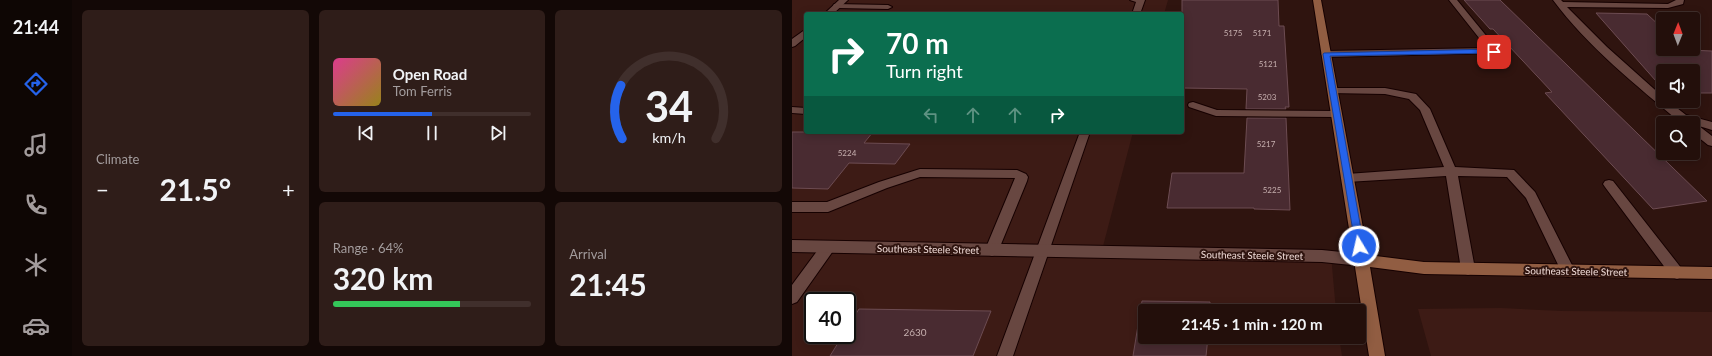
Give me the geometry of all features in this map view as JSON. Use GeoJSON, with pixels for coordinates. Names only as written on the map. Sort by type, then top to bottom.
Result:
{"type":"FeatureCollection","features":[{"type":"Feature","properties":{"kind":"street"},"geometry":{"type":"LineString","coordinates":[[830,12],[844,0]]}},
{"type":"Feature","properties":{"kind":"street"},"geometry":{"type":"LineString","coordinates":[[883,12],[896,0]]}},
{"type":"Feature","properties":{"kind":"street"},"geometry":{"type":"LineString","coordinates":[[1134,0],[1141,0],[1137,12]]}},
{"type":"Feature","properties":{"kind":"street"},"geometry":{"type":"LineString","coordinates":[[1317,0],[1377,356]]}},
{"type":"Feature","properties":{"kind":"street"},"geometry":{"type":"LineString","coordinates":[[1326,54],[1494,52],[1454,0]]}},
{"type":"Feature","properties":{"kind":"street"},"geometry":{"type":"LineString","coordinates":[[1559,2],[1668,6],[1676,4],[1680,2],[1680,0]]}},
{"type":"Feature","properties":{"kind":"street"},"geometry":{"type":"LineString","coordinates":[[1559,2],[1585,33],[1680,116]]}},
{"type":"Feature","properties":{"kind":"street"},"geometry":{"type":"LineString","coordinates":[[837,6],[888,7]]}},
{"type":"Feature","properties":{"kind":"street"},"geometry":{"type":"LineString","coordinates":[[792,44],[804,34]]}},
{"type":"Feature","properties":{"kind":"street"},"geometry":{"type":"LineString","coordinates":[[1333,91],[1385,90],[1412,96],[1425,109],[1451,171],[1468,269]]}},
{"type":"Feature","properties":{"kind":"street"},"geometry":{"type":"LineString","coordinates":[[1193,105],[1216,113],[1336,114]]}},
{"type":"Feature","properties":{"kind":"street"},"geometry":{"type":"LineString","coordinates":[[792,110],[804,110]]}},
{"type":"Feature","properties":{"kind":"street"},"geometry":{"type":"LineString","coordinates":[[1700,123],[1712,126]]}},
{"type":"Feature","properties":{"kind":"street"},"geometry":{"type":"LineString","coordinates":[[1700,133],[1712,142]]}},
{"type":"Feature","properties":{"kind":"street"},"geometry":{"type":"LineString","coordinates":[[1005,356],[1084,134]]}},
{"type":"Feature","properties":{"kind":"street"},"geometry":{"type":"LineString","coordinates":[[1347,178],[1451,171],[1510,173],[1531,195],[1568,270]]}},
{"type":"Feature","properties":{"kind":"street"},"geometry":{"type":"LineString","coordinates":[[792,207],[828,207],[883,185],[920,173],[1017,174],[1022,177],[1021,181],[992,250]]}},
{"type":"Feature","properties":{"kind":"street"},"geometry":{"type":"LineString","coordinates":[[1608,184],[1677,273]]}},
{"type":"Feature","properties":{"kind":"street","name":"Southeast Steele Street"},"geometry":{"type":"LineString","coordinates":[[792,246],[1322,256],[1424,268],[1712,273]]}},
{"type":"Feature","properties":{"kind":"street"},"geometry":{"type":"LineString","coordinates":[[792,297],[828,247]]}},
{"type":"Feature","properties":{"kind":"shaded area"},"geometry":{"type":"Polygon","coordinates":[[[792,0],[1168,0],[1165,12],[804,12],[804,134],[1132,134],[1102,250],[1331,255],[1335,304],[1138,304],[1138,344],[1340,344],[1342,356],[792,356],[792,0]]]}},
{"type":"Feature","properties":{"kind":"shaded area"},"geometry":{"type":"Polygon","coordinates":[[[1501,308],[1562,311],[1712,312],[1712,356],[1431,356],[1418,309],[1501,308]]]}},
{"type":"Feature","properties":{"kind":"building"},"geometry":{"type":"Polygon","coordinates":[[[1182,0],[1278,0],[1279,26],[1284,26],[1289,107],[1285,107],[1286,109],[1246,109],[1247,89],[1184,88],[1184,12],[1182,12],[1182,0]]]}},
{"type":"Feature","properties":{"kind":"building"},"geometry":{"type":"Polygon","coordinates":[[[1464,0],[1500,0],[1656,151],[1656,160],[1665,160],[1707,201],[1653,209],[1545,93],[1552,92],[1493,29],[1490,29],[1464,0]]]}},
{"type":"Feature","properties":{"kind":"building"},"geometry":{"type":"Polygon","coordinates":[[[1596,13],[1647,14],[1656,22],[1656,56],[1700,56],[1700,51],[1712,51],[1712,93],[1700,93],[1700,64],[1656,64],[1656,81],[1596,13]]]}},
{"type":"Feature","properties":{"kind":"building"},"geometry":{"type":"Polygon","coordinates":[[[1247,118],[1286,118],[1290,210],[1254,208],[1167,208],[1172,173],[1244,173],[1247,118]]]}},
{"type":"Feature","properties":{"kind":"building"},"geometry":{"type":"Polygon","coordinates":[[[792,132],[804,132],[804,134],[871,134],[864,143],[910,144],[895,164],[849,163],[828,189],[792,188],[792,132]]]}},
{"type":"Feature","properties":{"kind":"building"},"geometry":{"type":"Polygon","coordinates":[[[1142,301],[1210,302],[1210,304],[1142,304],[1142,301]]]}},
{"type":"Feature","properties":{"kind":"building"},"geometry":{"type":"Polygon","coordinates":[[[859,309],[991,311],[973,356],[830,356],[837,344],[856,344],[856,314],[859,309]]]}},
{"type":"Feature","properties":{"kind":"building"},"geometry":{"type":"Polygon","coordinates":[[[1138,325],[1138,344],[1207,344],[1206,356],[1133,356],[1138,325]]]}},
{"type":"Feature","properties":{"kind":"route"},"geometry":{"type":"LineString","coordinates":[[1359,246],[1326,54],[1494,52]]}}]}
